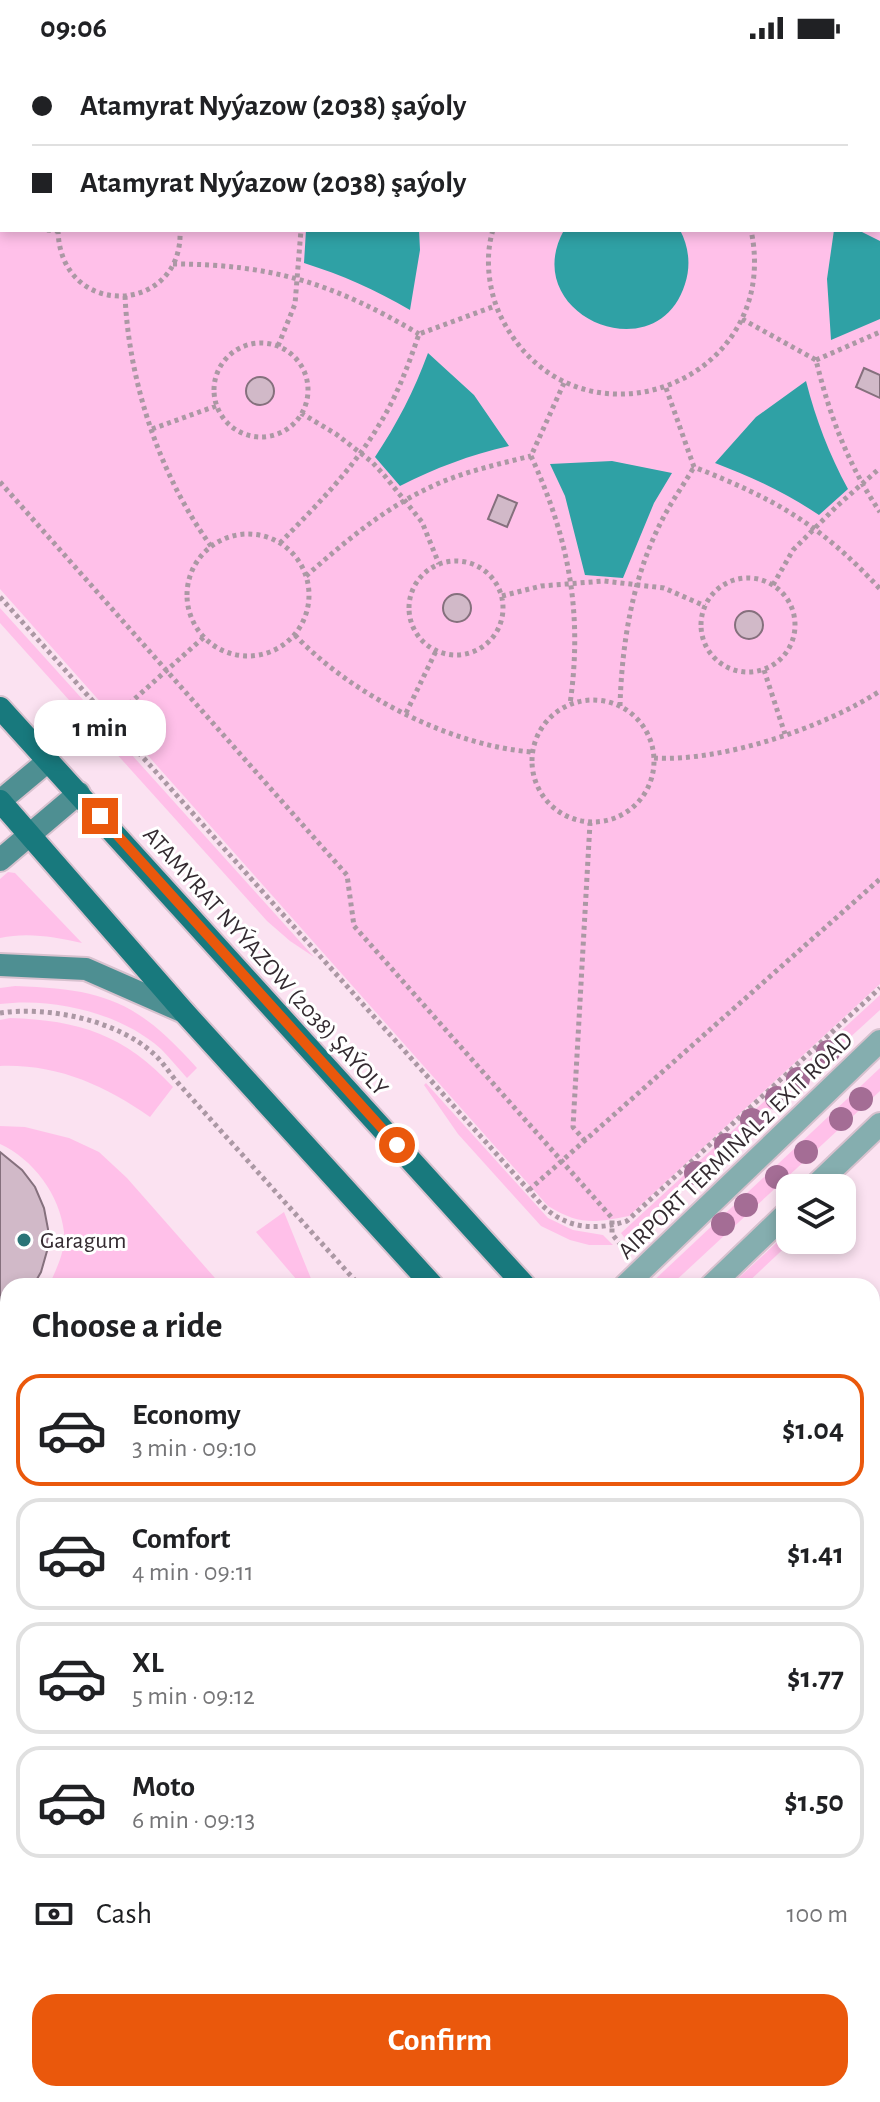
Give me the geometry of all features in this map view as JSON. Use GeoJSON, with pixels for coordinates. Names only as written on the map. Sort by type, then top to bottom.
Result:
{"type":"FeatureCollection","features":[{"type":"Feature","properties":{"kind":"main road","name":"ATAMYRAT NYÝAZOW (2038) ŞAÝOLY"},"geometry":{"type":"LineString","coordinates":[[0,708],[518,1278]]}},
{"type":"Feature","properties":{"kind":"main road"},"geometry":{"type":"LineString","coordinates":[[48,761],[0,801],[184,1012],[426,1278]]}},
{"type":"Feature","properties":{"kind":"main road"},"geometry":{"type":"LineString","coordinates":[[0,860],[79,793]]}},
{"type":"Feature","properties":{"kind":"main road"},"geometry":{"type":"LineString","coordinates":[[0,965],[86,969],[184,1012]]}},
{"type":"Feature","properties":{"kind":"street","name":"AIRPORT TERMINAL 2 EXIT ROAD"},"geometry":{"type":"LineString","coordinates":[[633,1278],[880,1041]]}},
{"type":"Feature","properties":{"kind":"street"},"geometry":{"type":"LineString","coordinates":[[828,1174],[880,1124]]}},
{"type":"Feature","properties":{"kind":"street"},"geometry":{"type":"LineString","coordinates":[[719,1278],[776,1223]]}},
{"type":"Feature","properties":{"kind":"path"},"geometry":{"type":"LineString","coordinates":[[58,232],[61,256],[75,278],[96,292],[125,296],[146,291],[156,284],[173,264],[181,240],[180,232]]}},
{"type":"Feature","properties":{"kind":"path"},"geometry":{"type":"LineString","coordinates":[[278,346],[295,304],[301,232]]}},
{"type":"Feature","properties":{"kind":"path"},"geometry":{"type":"LineString","coordinates":[[493,232],[488,272],[495,306],[511,338],[534,364],[564,383],[597,394],[632,395],[666,388],[697,372],[723,349],[742,319],[753,286],[755,251],[751,232]]}},
{"type":"Feature","properties":{"kind":"path"},"geometry":{"type":"LineString","coordinates":[[173,264],[245,267],[297,277],[372,306],[419,334]]}},
{"type":"Feature","properties":{"kind":"path"},"geometry":{"type":"LineString","coordinates":[[125,296],[138,381],[152,429],[169,474],[211,546]]}},
{"type":"Feature","properties":{"kind":"path"},"geometry":{"type":"LineString","coordinates":[[419,334],[495,306]]}},
{"type":"Feature","properties":{"kind":"path"},"geometry":{"type":"LineString","coordinates":[[742,319],[816,360],[830,411],[846,452],[880,512]]}},
{"type":"Feature","properties":{"kind":"path"},"geometry":{"type":"LineString","coordinates":[[816,360],[880,332]]}},
{"type":"Feature","properties":{"kind":"path"},"geometry":{"type":"LineString","coordinates":[[280,543],[325,495],[380,425],[401,385],[419,334]]}},
{"type":"Feature","properties":{"kind":"path"},"geometry":{"type":"LineString","coordinates":[[265,343],[278,346],[299,362],[308,388],[307,401],[293,424],[283,432],[257,437],[243,434],[232,428],[216,406],[213,393],[215,379],[228,356],[239,348],[265,343]]}},
{"type":"Feature","properties":{"kind":"path"},"geometry":{"type":"LineString","coordinates":[[564,383],[531,456],[553,506],[572,582],[576,637],[570,704]]}},
{"type":"Feature","properties":{"kind":"path"},"geometry":{"type":"LineString","coordinates":[[666,388],[694,467],[746,487],[786,508],[856,563],[880,589]]}},
{"type":"Feature","properties":{"kind":"path"},"geometry":{"type":"LineString","coordinates":[[152,429],[216,406]]}},
{"type":"Feature","properties":{"kind":"path"},"geometry":{"type":"LineString","coordinates":[[301,413],[372,462],[422,522],[439,564]]}},
{"type":"Feature","properties":{"kind":"path"},"geometry":{"type":"LineString","coordinates":[[306,576],[360,530],[405,501],[479,469],[531,456]]}},
{"type":"Feature","properties":{"kind":"path"},"geometry":{"type":"LineString","coordinates":[[620,706],[625,637],[637,586],[648,551],[667,511],[694,467]]}},
{"type":"Feature","properties":{"kind":"path"},"geometry":{"type":"LineString","coordinates":[[773,585],[793,550],[880,468]]}},
{"type":"Feature","properties":{"kind":"path"},"geometry":{"type":"LineString","coordinates":[[0,482],[347,875],[354,926],[612,1218],[612,1234],[620,1244]]}},
{"type":"Feature","properties":{"kind":"path"},"geometry":{"type":"LineString","coordinates":[[260,534],[280,543],[293,553],[306,576],[309,587],[307,613],[295,635],[275,651],[250,657],[224,652],[204,637],[190,615],[187,590],[195,565],[211,546],[222,539],[260,534]]}},
{"type":"Feature","properties":{"kind":"path"},"geometry":{"type":"LineString","coordinates":[[465,561],[478,566],[497,584],[502,596],[501,623],[486,645],[461,655],[436,651],[416,632],[410,619],[409,606],[418,580],[439,564],[465,561]]}},
{"type":"Feature","properties":{"kind":"path"},"geometry":{"type":"LineString","coordinates":[[761,579],[773,585],[791,604],[795,630],[785,655],[764,670],[736,671],[713,657],[702,633],[701,619],[712,595],[734,580],[761,579]]}},
{"type":"Feature","properties":{"kind":"path"},"geometry":{"type":"LineString","coordinates":[[502,596],[541,586],[604,581],[664,588],[705,606]]}},
{"type":"Feature","properties":{"kind":"path"},"geometry":{"type":"LineString","coordinates":[[0,597],[529,1190],[559,1218],[589,1228],[627,1221],[880,988]]}},
{"type":"Feature","properties":{"kind":"path"},"geometry":{"type":"LineString","coordinates":[[295,635],[322,661],[361,689],[406,713],[449,732],[495,747],[532,752]]}},
{"type":"Feature","properties":{"kind":"path"},"geometry":{"type":"LineString","coordinates":[[111,720],[204,637]]}},
{"type":"Feature","properties":{"kind":"path"},"geometry":{"type":"LineString","coordinates":[[406,713],[436,651]]}},
{"type":"Feature","properties":{"kind":"path"},"geometry":{"type":"LineString","coordinates":[[764,670],[785,734]]}},
{"type":"Feature","properties":{"kind":"path"},"geometry":{"type":"LineString","coordinates":[[654,758],[689,758],[751,745],[830,718],[880,691]]}},
{"type":"Feature","properties":{"kind":"path"},"geometry":{"type":"LineString","coordinates":[[596,700],[620,706],[640,722],[652,745],[654,758],[650,783],[636,804],[615,819],[590,823],[565,816],[545,801],[533,778],[532,752],[541,728],[570,704],[596,700]]}},
{"type":"Feature","properties":{"kind":"path"},"geometry":{"type":"LineString","coordinates":[[585,1141],[573,1127],[590,823]]}},
{"type":"Feature","properties":{"kind":"path"},"geometry":{"type":"LineString","coordinates":[[529,1190],[880,879]]}},
{"type":"Feature","properties":{"kind":"path"},"geometry":{"type":"LineString","coordinates":[[0,1013],[42,1011],[78,1018],[132,1039],[155,1054],[353,1278]]}},
{"type":"Feature","properties":{"kind":"shaded area"},"geometry":{"type":"Polygon","coordinates":[[[0,232],[880,232],[880,984],[629,1216],[587,1221],[569,1217],[548,1206],[0,589],[0,232]]]}},
{"type":"Feature","properties":{"kind":"shaded area"},"geometry":{"type":"Polygon","coordinates":[[[0,608],[94,712],[86,719],[0,623],[0,608]]]}},
{"type":"Feature","properties":{"kind":"shaded area"},"geometry":{"type":"Polygon","coordinates":[[[113,734],[314,957],[267,921],[105,741],[113,734]]]}},
{"type":"Feature","properties":{"kind":"shaded area"},"geometry":{"type":"Polygon","coordinates":[[[8,872],[15,873],[82,943],[31,935],[0,938],[0,879],[8,872]]]}},
{"type":"Feature","properties":{"kind":"shaded area"},"geometry":{"type":"Polygon","coordinates":[[[15,986],[73,991],[117,1003],[156,1027],[197,1068],[187,1078],[145,1036],[85,1010],[42,1003],[0,1004],[0,988],[15,986]]]}},
{"type":"Feature","properties":{"kind":"shaded area"},"geometry":{"type":"Polygon","coordinates":[[[880,995],[880,1010],[627,1241],[621,1233],[880,995]]]}},
{"type":"Feature","properties":{"kind":"shaded area"},"geometry":{"type":"Polygon","coordinates":[[[0,1020],[58,1022],[99,1034],[137,1055],[173,1087],[150,1117],[115,1095],[79,1079],[41,1069],[0,1066],[0,1020]]]}},
{"type":"Feature","properties":{"kind":"shaded area"},"geometry":{"type":"Polygon","coordinates":[[[880,1068],[880,1091],[791,1174],[776,1174],[776,1188],[679,1278],[657,1278],[880,1068]]]}},
{"type":"Feature","properties":{"kind":"shaded area"},"geometry":{"type":"Polygon","coordinates":[[[426,1083],[548,1218],[573,1230],[603,1235],[613,1245],[589,1245],[570,1240],[541,1226],[458,1134],[424,1085],[426,1083]]]}},
{"type":"Feature","properties":{"kind":"shaded area"},"geometry":{"type":"Polygon","coordinates":[[[0,1126],[25,1127],[69,1138],[99,1152],[127,1178],[215,1278],[52,1278],[60,1260],[64,1232],[57,1205],[34,1169],[0,1144],[0,1126]]]}},
{"type":"Feature","properties":{"kind":"shaded area"},"geometry":{"type":"Polygon","coordinates":[[[284,1212],[311,1278],[295,1278],[256,1232],[284,1212]]]}},
{"type":"Feature","properties":{"kind":"shaded area"},"geometry":{"type":"Polygon","coordinates":[[[776,1243],[778,1254],[753,1278],[739,1278],[776,1243]]]}},
{"type":"Feature","properties":{"kind":"water"},"geometry":{"type":"Polygon","coordinates":[[[306,232],[419,232],[420,250],[410,310],[358,284],[304,263],[306,232]]]}},
{"type":"Feature","properties":{"kind":"water"},"geometry":{"type":"Polygon","coordinates":[[[563,232],[681,232],[687,250],[688,270],[685,284],[670,311],[648,325],[622,329],[596,323],[574,308],[559,287],[555,260],[563,232]]]}},
{"type":"Feature","properties":{"kind":"water"},"geometry":{"type":"Polygon","coordinates":[[[834,232],[862,232],[880,241],[880,319],[831,340],[827,279],[834,232]]]}},
{"type":"Feature","properties":{"kind":"water"},"geometry":{"type":"Polygon","coordinates":[[[428,353],[474,395],[509,446],[453,463],[400,486],[375,457],[404,407],[428,353]]]}},
{"type":"Feature","properties":{"kind":"water"},"geometry":{"type":"Polygon","coordinates":[[[806,381],[824,436],[848,489],[819,515],[768,486],[715,463],[756,417],[806,381]]]}},
{"type":"Feature","properties":{"kind":"water"},"geometry":{"type":"Polygon","coordinates":[[[612,461],[672,473],[654,503],[623,578],[585,575],[565,496],[550,464],[612,461]]]}},
{"type":"Feature","properties":{"kind":"building"},"geometry":{"type":"Polygon","coordinates":[[[864,368],[880,375],[880,398],[856,387],[864,368]]]}},
{"type":"Feature","properties":{"kind":"building"},"geometry":{"type":"Polygon","coordinates":[[[260,377],[270,381],[274,391],[270,401],[260,405],[250,401],[246,391],[250,381],[260,377]]]}},
{"type":"Feature","properties":{"kind":"building"},"geometry":{"type":"Polygon","coordinates":[[[498,495],[517,503],[507,527],[488,519],[498,495]]]}},
{"type":"Feature","properties":{"kind":"building"},"geometry":{"type":"Polygon","coordinates":[[[457,594],[467,598],[471,608],[467,618],[457,622],[447,618],[443,608],[447,598],[457,594]]]}},
{"type":"Feature","properties":{"kind":"building"},"geometry":{"type":"Polygon","coordinates":[[[749,611],[759,615],[763,625],[759,635],[749,639],[739,635],[735,625],[739,615],[749,611]]]}},
{"type":"Feature","properties":{"kind":"building","name":"Garagum"},"geometry":{"type":"Polygon","coordinates":[[[0,1152],[22,1170],[35,1187],[48,1229],[47,1251],[38,1278],[0,1278],[0,1152]]]}},
{"type":"Feature","properties":{"kind":"place","name":"Garagum"},"geometry":{"type":"Point","coordinates":[24,1240]}},
{"type":"Feature","properties":{"kind":"route"},"geometry":{"type":"LineString","coordinates":[[100,816],[397,1145]]}}]}
